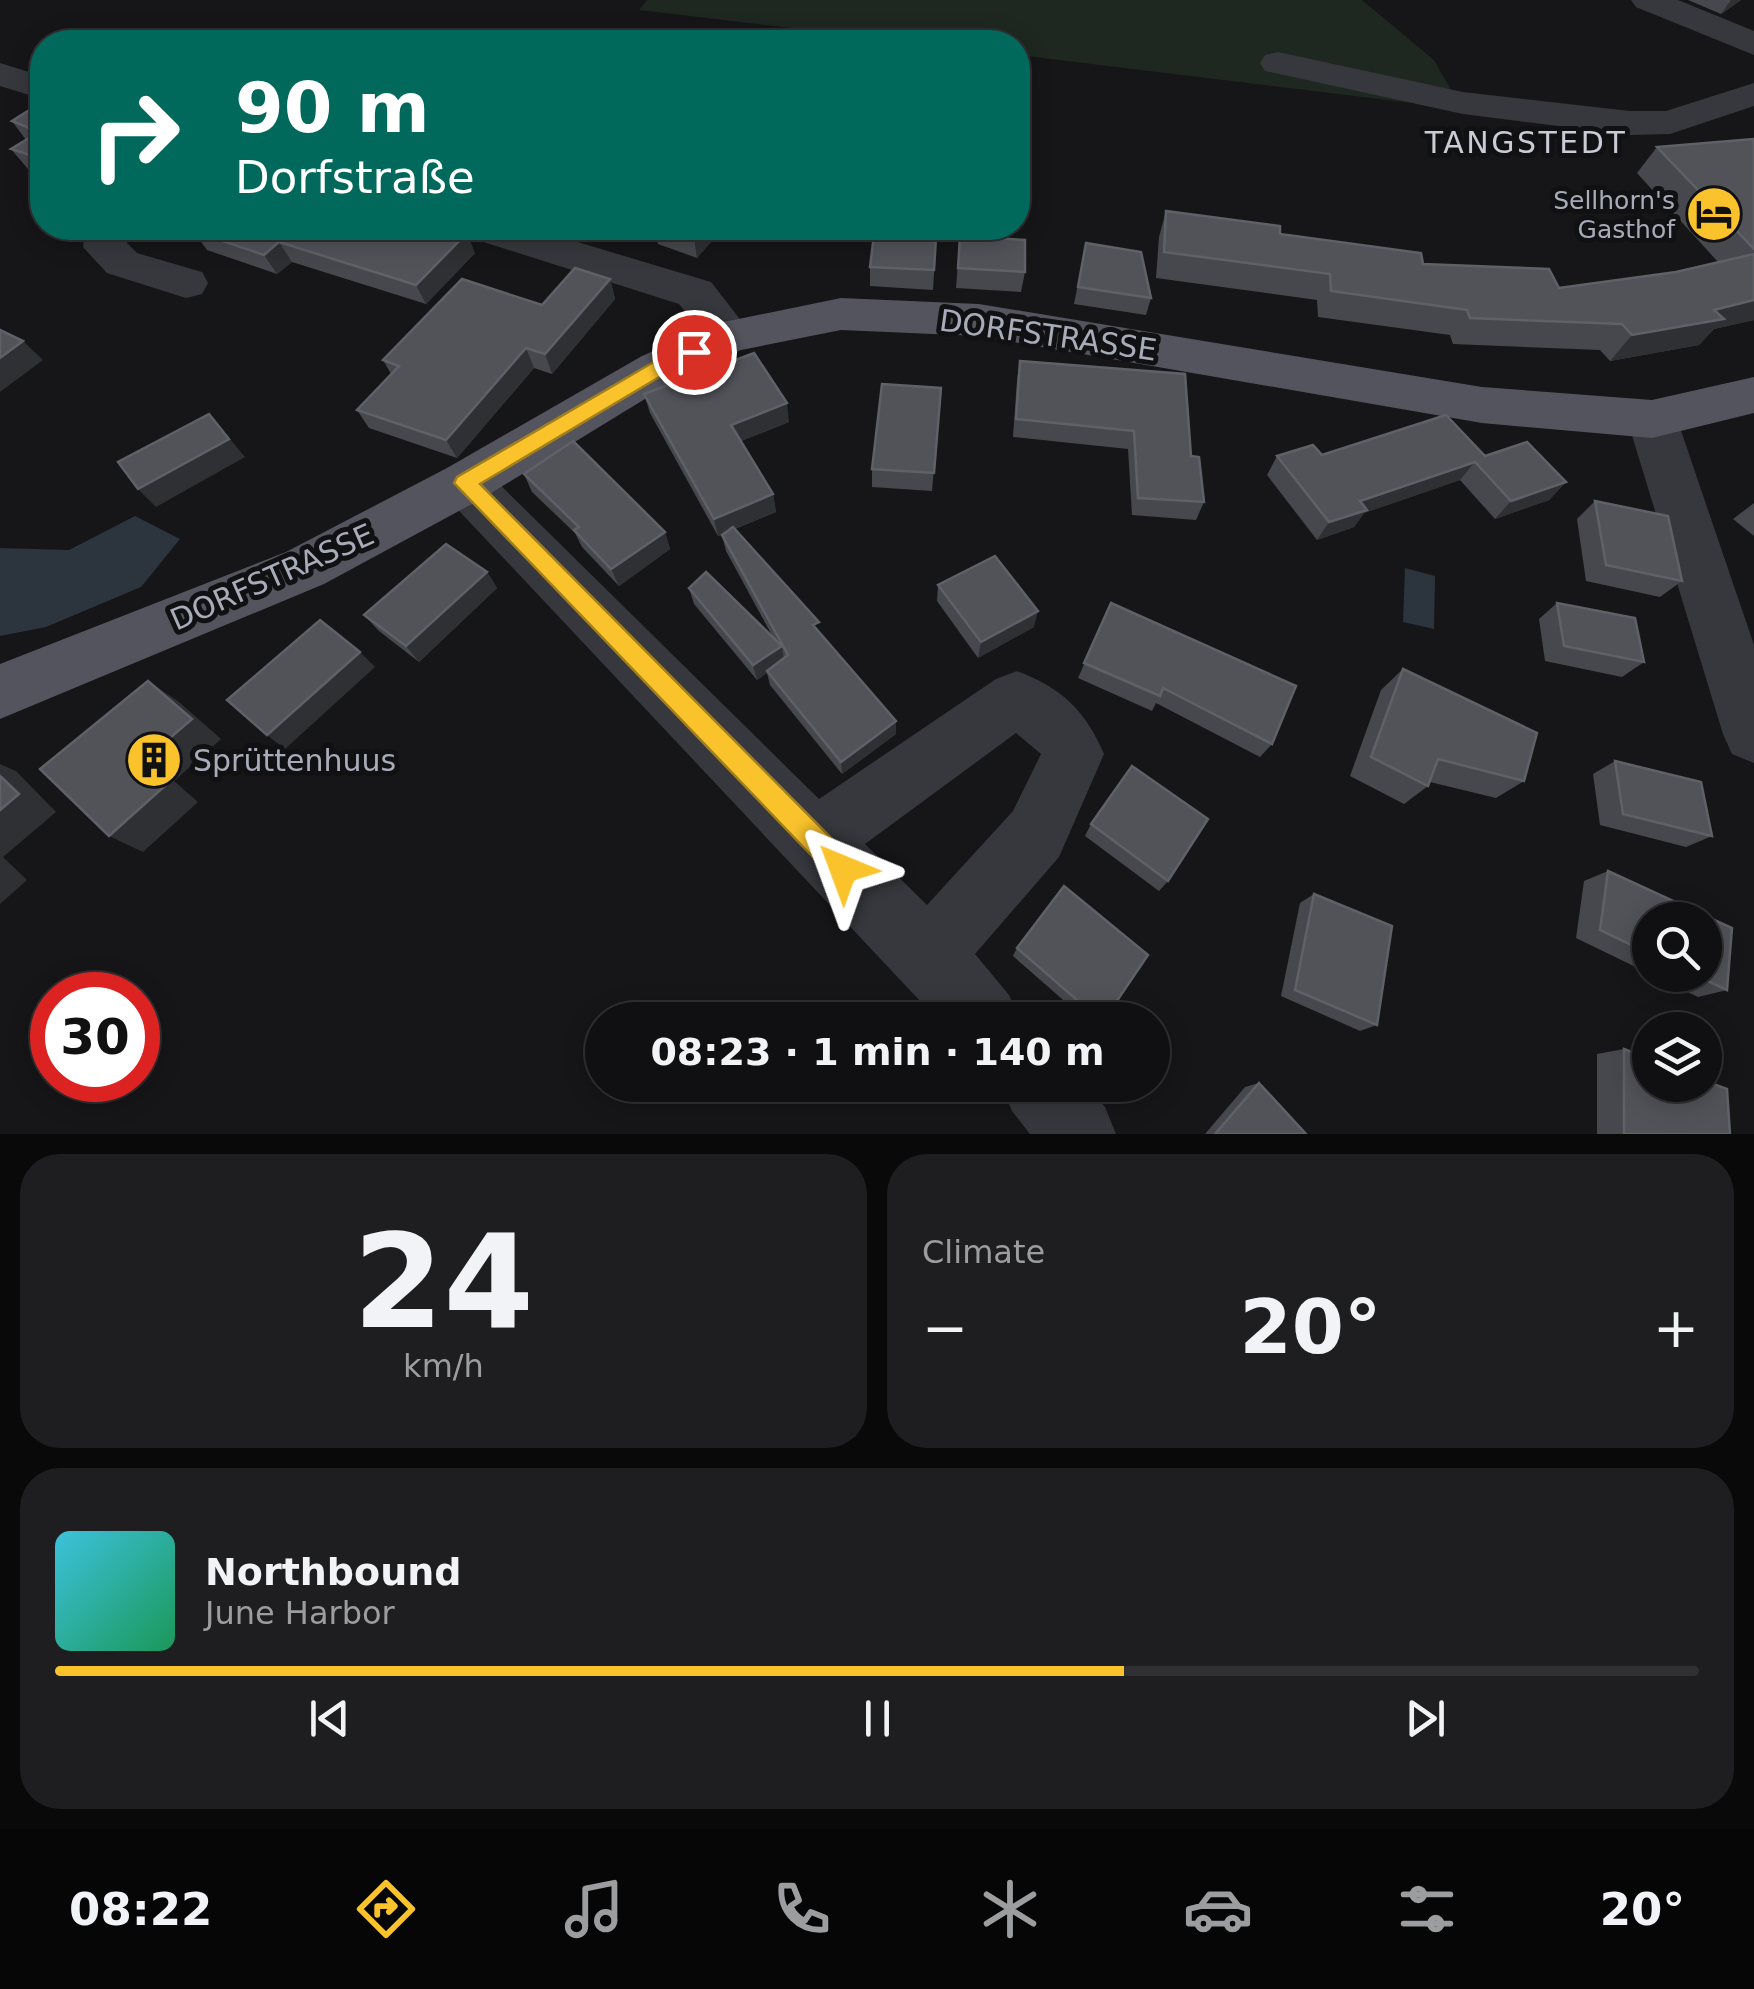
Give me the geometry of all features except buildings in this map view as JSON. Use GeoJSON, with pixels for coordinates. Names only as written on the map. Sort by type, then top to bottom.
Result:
{"type":"FeatureCollection","features":[{"type":"Feature","properties":{"kind":"main road","name":"DORFSTRASSE"},"geometry":{"type":"LineString","coordinates":[[0,692],[305,568],[465,483],[659,368],[730,336],[841,314],[979,320],[1482,405],[1652,420],[1754,395]]}},
{"type":"Feature","properties":{"kind":"street"},"geometry":{"type":"LineString","coordinates":[[1648,0],[1754,44]]}},
{"type":"Feature","properties":{"kind":"street"},"geometry":{"type":"LineString","coordinates":[[1278,62],[1462,103],[1630,123],[1748,118]]}},
{"type":"Feature","properties":{"kind":"street"},"geometry":{"type":"LineString","coordinates":[[0,74],[30,84]]}},
{"type":"Feature","properties":{"kind":"street"},"geometry":{"type":"LineString","coordinates":[[106,240],[105,247],[122,263],[186,284]]}},
{"type":"Feature","properties":{"kind":"street"},"geometry":{"type":"LineString","coordinates":[[525,240],[695,293],[730,336]]}},
{"type":"Feature","properties":{"kind":"street"},"geometry":{"type":"LineString","coordinates":[[1652,420],[1754,734]]}},
{"type":"Feature","properties":{"kind":"street"},"geometry":{"type":"LineString","coordinates":[[465,483],[926,954],[968,1002]]}},
{"type":"Feature","properties":{"kind":"street"},"geometry":{"type":"LineString","coordinates":[[816,841],[1018,698],[1062,732],[1073,754],[1036,834],[997,881],[926,954]]}},
{"type":"Feature","properties":{"kind":"shaded area"},"geometry":{"type":"Polygon","coordinates":[[[647,0],[1362,0],[1434,60],[1462,109],[1030,56],[1030,30],[808,30],[639,10],[647,0]]]}},
{"type":"Feature","properties":{"kind":"shaded area"},"geometry":{"type":"Polygon","coordinates":[[[135,516],[180,539],[141,587],[46,627],[0,636],[0,548],[69,550],[135,516]]]}},
{"type":"Feature","properties":{"kind":"shaded area"},"geometry":{"type":"Polygon","coordinates":[[[1405,568],[1435,576],[1434,629],[1403,622],[1405,568]]]}},
{"type":"Feature","properties":{"kind":"place","name":"Sellhorn's Gasthof"},"geometry":{"type":"Point","coordinates":[1714,214]}},
{"type":"Feature","properties":{"kind":"place","name":"Sprüttenhuus"},"geometry":{"type":"Point","coordinates":[154,760]}},
{"type":"Feature","properties":{"kind":"district","name":"TANGSTEDT"},"geometry":{"type":"Point","coordinates":[1526,142]}},
{"type":"Feature","properties":{"kind":"route"},"geometry":{"type":"LineString","coordinates":[[694,352],[659,368],[465,483],[843,869]]}}]}
